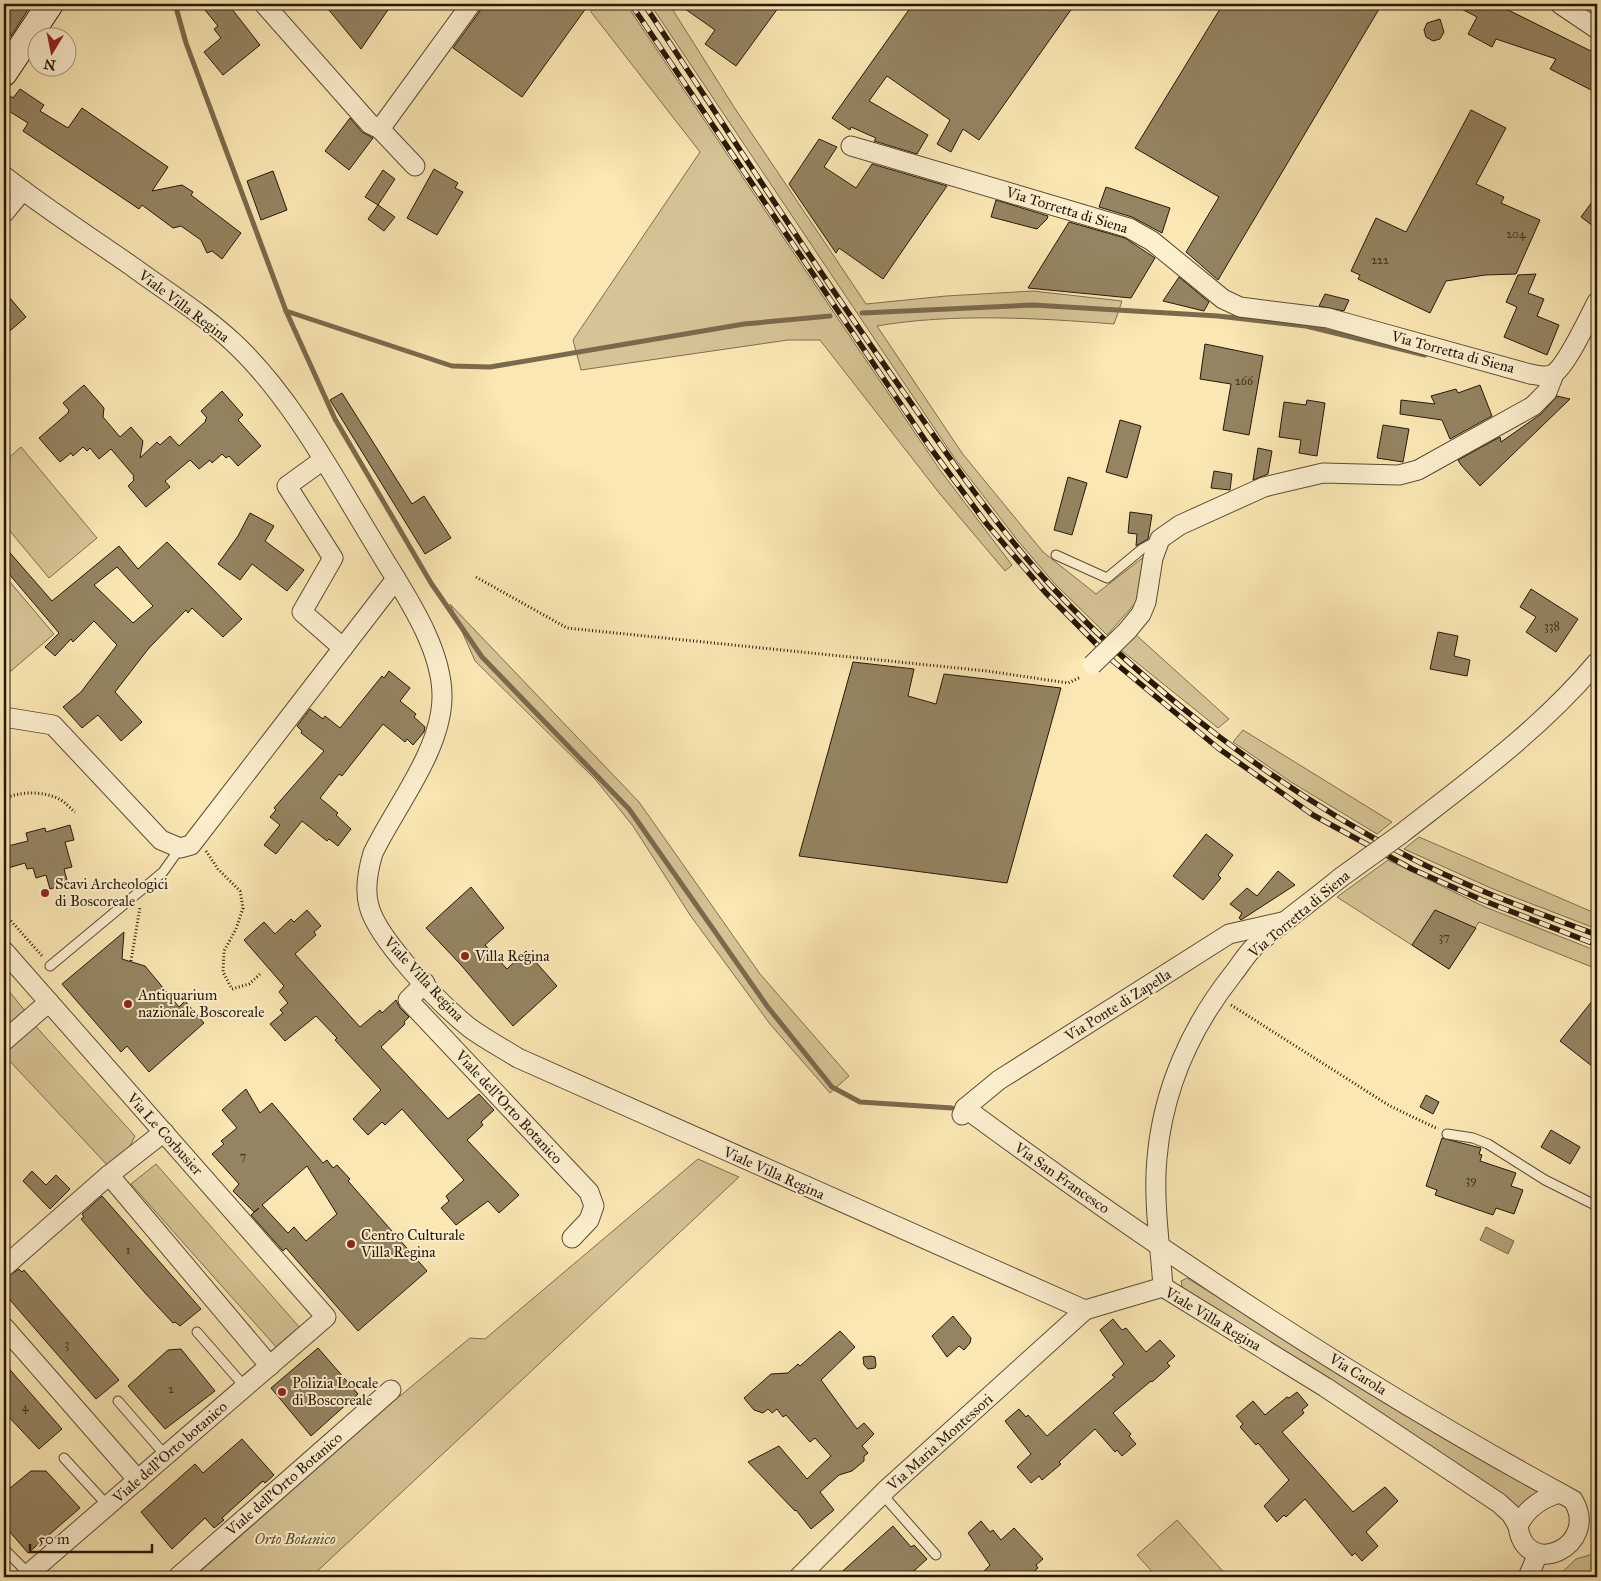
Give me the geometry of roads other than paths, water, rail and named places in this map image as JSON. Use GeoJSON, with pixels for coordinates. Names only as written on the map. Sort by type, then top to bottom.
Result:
{"type":"FeatureCollection","features":[{"type":"Feature","properties":{"kind":"main road"},"geometry":{"type":"LineString","coordinates":[[4,74],[50,4]]}},
{"type":"Feature","properties":{"kind":"street"},"geometry":{"type":"LineString","coordinates":[[264,4],[370,124],[380,129],[415,166]]}},
{"type":"Feature","properties":{"kind":"street"},"geometry":{"type":"LineString","coordinates":[[380,129],[471,4]]}},
{"type":"Feature","properties":{"kind":"street"},"geometry":{"type":"LineString","coordinates":[[1560,4],[1597,29]]}},
{"type":"Feature","properties":{"kind":"street","name":"Via Torretta di Siena"},"geometry":{"type":"LineString","coordinates":[[851,146],[1129,228],[1152,241],[1223,299],[1240,308],[1328,318],[1530,374],[1545,376],[1554,374]]}},
{"type":"Feature","properties":{"kind":"street","name":"Viale Villa Regina"},"geometry":{"type":"LineString","coordinates":[[4,176],[178,298],[235,344],[284,400],[396,579],[434,653],[440,676],[442,700],[428,751],[373,853],[368,870],[368,904],[373,919],[383,937],[425,983],[470,1027],[518,1058],[1085,1310],[1163,1287],[1325,1387],[1500,1503],[1511,1514],[1518,1526]]}},
{"type":"Feature","properties":{"kind":"street"},"geometry":{"type":"LineString","coordinates":[[4,213],[22,190]]}},
{"type":"Feature","properties":{"kind":"street"},"geometry":{"type":"LineString","coordinates":[[1092,665],[1127,631],[1141,614],[1144,608],[1152,558],[1160,539],[1180,525],[1264,487],[1323,473],[1398,475],[1418,470],[1533,406],[1547,392],[1554,374],[1563,365],[1597,302]]}},
{"type":"Feature","properties":{"kind":"street"},"geometry":{"type":"LineString","coordinates":[[322,460],[287,486],[333,558],[302,612],[343,648]]}},
{"type":"Feature","properties":{"kind":"street"},"geometry":{"type":"LineString","coordinates":[[4,717],[53,725],[161,840],[180,848],[192,845],[396,579]]}},
{"type":"Feature","properties":{"kind":"street","name":"Via Torretta di Siena"},"geometry":{"type":"LineString","coordinates":[[1163,1287],[1157,1158],[1165,1108],[1177,1069],[1193,1034],[1216,995],[1253,948],[1340,878],[1507,751],[1572,692],[1597,662]]}},
{"type":"Feature","properties":{"kind":"street","name":"Via Ponte di Zapella"},"geometry":{"type":"LineString","coordinates":[[964,1112],[999,1080],[1229,934],[1288,920]]}},
{"type":"Feature","properties":{"kind":"street","name":"Via Le Corbusier"},"geometry":{"type":"LineString","coordinates":[[4,951],[326,1317]]}},
{"type":"Feature","properties":{"kind":"street","name":"Viale dell'Orto Botanico"},"geometry":{"type":"LineString","coordinates":[[425,983],[408,1000],[589,1192],[594,1206],[588,1220],[572,1238]]}},
{"type":"Feature","properties":{"kind":"street"},"geometry":{"type":"LineString","coordinates":[[4,1041],[49,1002]]}},
{"type":"Feature","properties":{"kind":"street","name":"Via San Francesco"},"geometry":{"type":"LineString","coordinates":[[964,1112],[1160,1247]]}},
{"type":"Feature","properties":{"kind":"street"},"geometry":{"type":"LineString","coordinates":[[4,1267],[109,1175],[164,1132]]}},
{"type":"Feature","properties":{"kind":"street"},"geometry":{"type":"LineString","coordinates":[[109,1175],[270,1366]]}},
{"type":"Feature","properties":{"kind":"street","name":"Via Carola"},"geometry":{"type":"LineString","coordinates":[[1160,1247],[1334,1360],[1560,1493]]}},
{"type":"Feature","properties":{"kind":"street","name":"Via Maria Montessori"},"geometry":{"type":"LineString","coordinates":[[804,1575],[882,1494],[1085,1310]]}},
{"type":"Feature","properties":{"kind":"street","name":"Viale dell'Orto botanico"},"geometry":{"type":"LineString","coordinates":[[27,1576],[326,1317]]}},
{"type":"Feature","properties":{"kind":"street"},"geometry":{"type":"LineString","coordinates":[[4,1327],[138,1480]]}},
{"type":"Feature","properties":{"kind":"street","name":"Viale dell'Orto Botanico"},"geometry":{"type":"LineString","coordinates":[[178,1577],[391,1390]]}},
{"type":"Feature","properties":{"kind":"street"},"geometry":{"type":"LineString","coordinates":[[1581,1508],[1588,1521],[1587,1540],[1570,1550],[1549,1558],[1537,1556],[1526,1547],[1519,1536],[1518,1526],[1530,1509],[1547,1497],[1560,1493],[1597,1518]]}},
{"type":"Feature","properties":{"kind":"street"},"geometry":{"type":"LineString","coordinates":[[1528,1577],[1537,1556]]}},
{"type":"Feature","properties":{"kind":"lane"},"geometry":{"type":"LineString","coordinates":[[1056,555],[1107,578],[1142,549],[1160,539]]}},
{"type":"Feature","properties":{"kind":"lane"},"geometry":{"type":"LineString","coordinates":[[50,966],[163,872],[180,848]]}},
{"type":"Feature","properties":{"kind":"lane"},"geometry":{"type":"LineString","coordinates":[[1447,1134],[1474,1138],[1488,1144],[1544,1180],[1597,1206]]}},
{"type":"Feature","properties":{"kind":"lane"},"geometry":{"type":"LineString","coordinates":[[197,1332],[245,1387]]}},
{"type":"Feature","properties":{"kind":"lane"},"geometry":{"type":"LineString","coordinates":[[118,1401],[166,1456]]}},
{"type":"Feature","properties":{"kind":"lane"},"geometry":{"type":"LineString","coordinates":[[64,1458],[108,1506]]}},
{"type":"Feature","properties":{"kind":"lane"},"geometry":{"type":"LineString","coordinates":[[882,1494],[936,1555]]}},
{"type":"Feature","properties":{"kind":"lane"},"geometry":{"type":"LineString","coordinates":[[4,1549],[27,1576]]}},
{"type":"Feature","properties":{"kind":"waterway"},"geometry":{"type":"LineString","coordinates":[[175,4],[186,43],[286,311],[335,419],[431,583],[482,657],[629,809],[767,1006],[832,1087],[860,1102],[952,1108]]}},
{"type":"Feature","properties":{"kind":"waterway"},"geometry":{"type":"LineString","coordinates":[[862,313],[1033,305],[1218,316],[1306,326],[1425,355]]}},
{"type":"Feature","properties":{"kind":"waterway"},"geometry":{"type":"LineString","coordinates":[[286,311],[452,366],[490,367],[744,324],[830,316]]}},
{"type":"Feature","properties":{"kind":"railway"},"geometry":{"type":"LineString","coordinates":[[631,4],[929,446],[986,523],[1045,592],[1114,662],[1218,748],[1313,815],[1412,869],[1482,900],[1597,945]]}},
{"type":"Feature","properties":{"kind":"railway"},"geometry":{"type":"LineString","coordinates":[[644,4],[873,349],[959,471],[1013,543],[1091,627],[1132,665],[1219,737],[1312,801],[1360,830],[1430,868],[1597,935]]}},
{"type":"Feature","properties":{"kind":"place","name":"Scavi Archeologici di Boscoreale"},"geometry":{"type":"Point","coordinates":[45,893]}},
{"type":"Feature","properties":{"kind":"place","name":"Villa Regina"},"geometry":{"type":"Point","coordinates":[465,956]}},
{"type":"Feature","properties":{"kind":"place","name":"Antiquarium nazionale Boscoreale"},"geometry":{"type":"Point","coordinates":[128,1004]}},
{"type":"Feature","properties":{"kind":"place","name":"Centro Culturale Villa Regina"},"geometry":{"type":"Point","coordinates":[351,1244]}},
{"type":"Feature","properties":{"kind":"place","name":"Polizia Locale di Boscoreale"},"geometry":{"type":"Point","coordinates":[282,1392]}},
{"type":"Feature","properties":{"kind":"park label","name":"Orto Botanico"},"geometry":{"type":"Point","coordinates":[295,1539]}}]}
